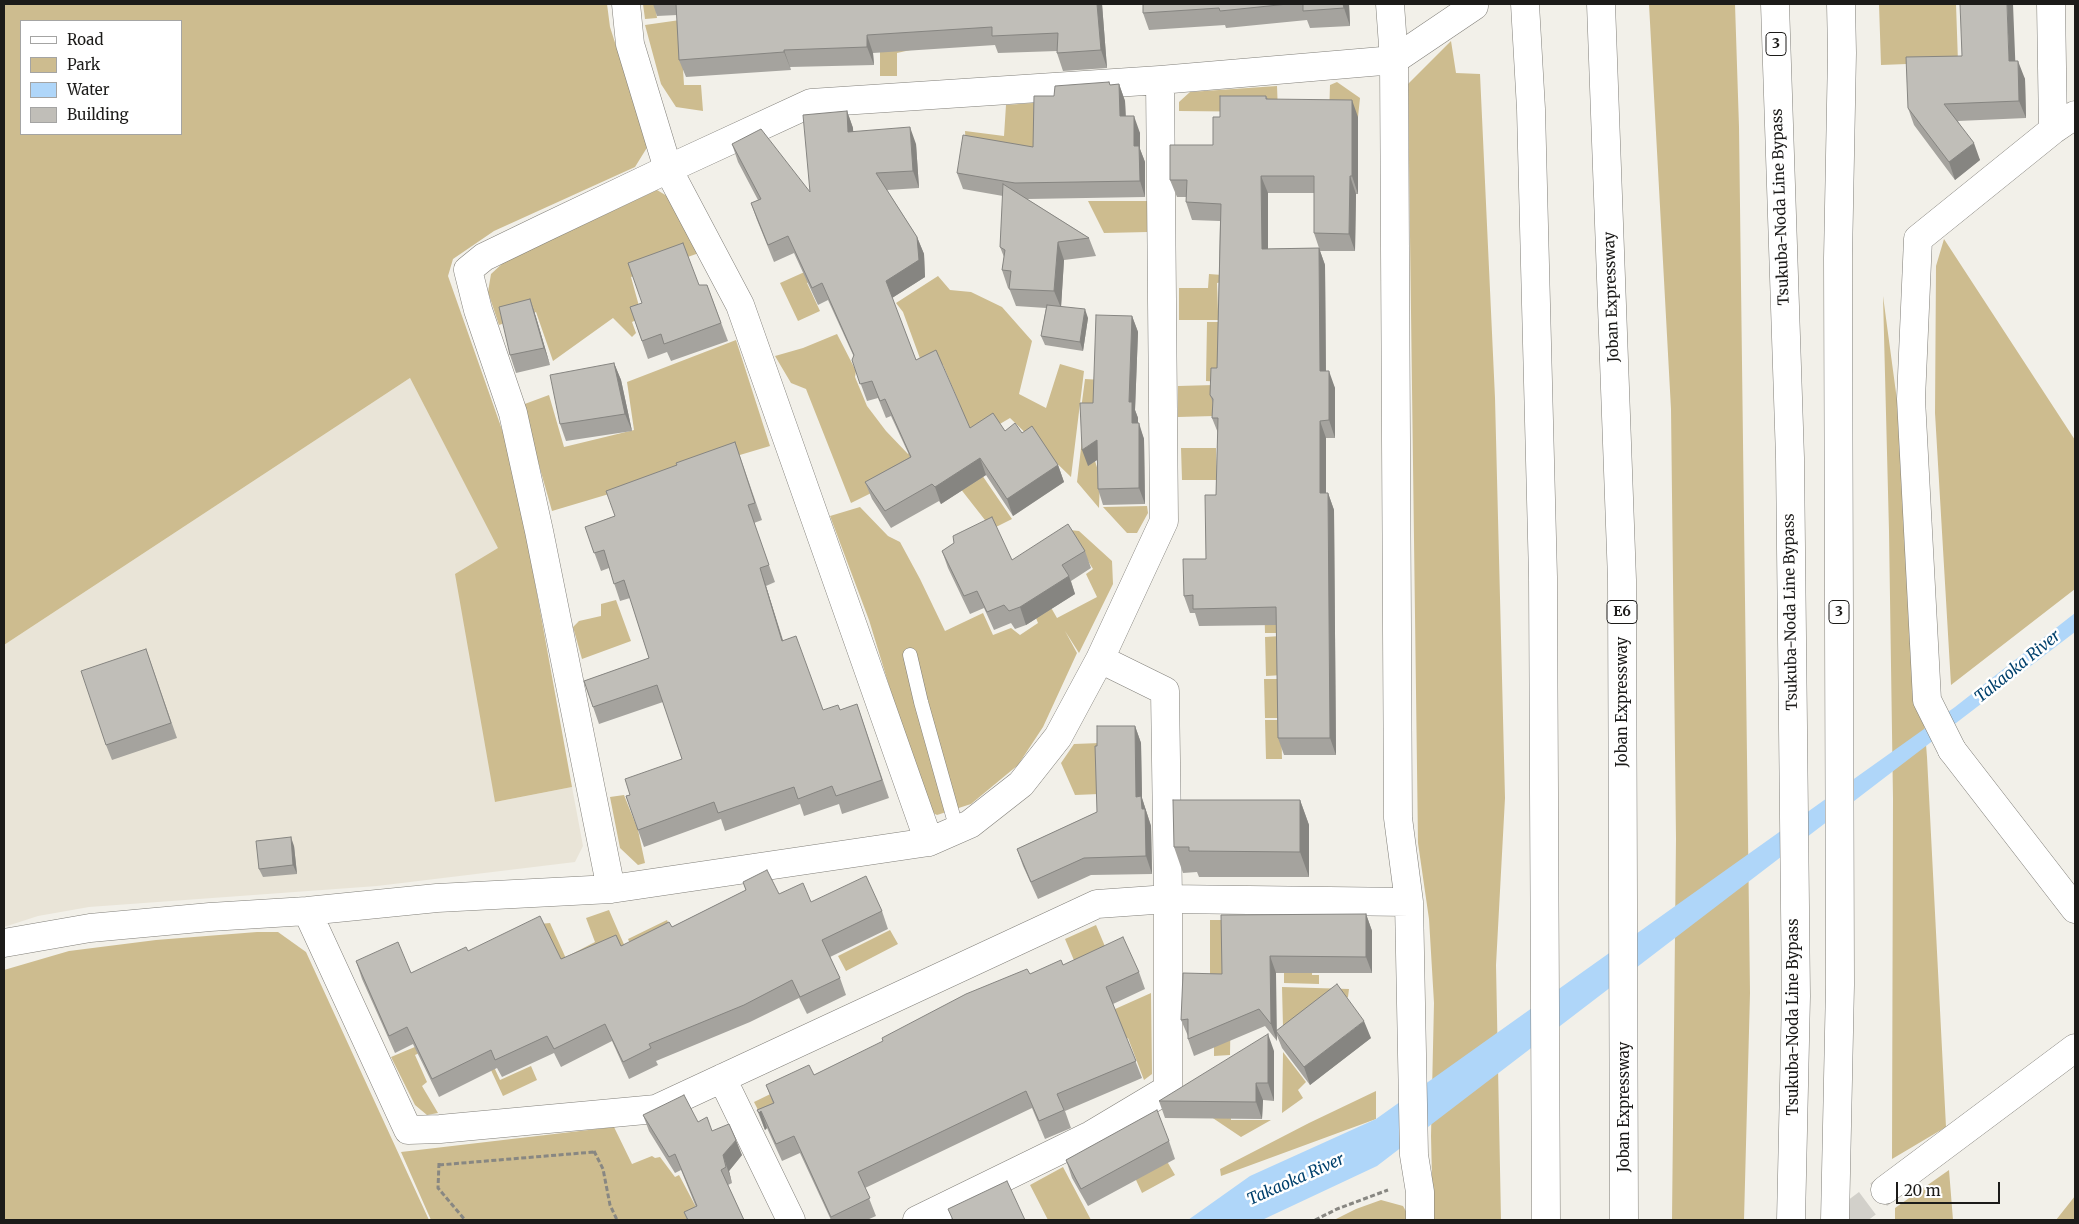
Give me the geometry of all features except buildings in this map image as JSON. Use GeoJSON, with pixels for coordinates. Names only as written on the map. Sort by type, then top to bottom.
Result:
{"type":"FeatureCollection","features":[{"type":"Feature","properties":{"kind":"main road"},"geometry":{"type":"LineString","coordinates":[[626,4],[630,44],[668,168],[740,305],[929,842]]}},
{"type":"Feature","properties":{"kind":"main road"},"geometry":{"type":"LineString","coordinates":[[1390,4],[1394,60],[1398,818],[1409,902],[1414,1155],[1420,1192],[1420,1220]]}},
{"type":"Feature","properties":{"kind":"main road"},"geometry":{"type":"LineString","coordinates":[[1525,4],[1530,109],[1543,577],[1546,1220]]}},
{"type":"Feature","properties":{"kind":"main road","name":"Joban Expressway"},"geometry":{"type":"LineString","coordinates":[[1601,4],[1622,580],[1624,1220]]}},
{"type":"Feature","properties":{"kind":"main road","name":"Tsukuba-Noda Line Bypass"},"geometry":{"type":"LineString","coordinates":[[1775,4],[1790,458],[1796,996],[1791,1220]]}},
{"type":"Feature","properties":{"kind":"main road","name":"3"},"geometry":{"type":"LineString","coordinates":[[1835,1220],[1840,985],[1838,258],[1842,53],[1841,4]]}},
{"type":"Feature","properties":{"kind":"main road"},"geometry":{"type":"LineString","coordinates":[[2051,4],[2053,130]]}},
{"type":"Feature","properties":{"kind":"main road"},"geometry":{"type":"LineString","coordinates":[[611,889],[539,531],[513,413],[478,310],[468,270],[484,257],[668,168],[811,103],[1160,80],[1394,60],[1474,6]]}},
{"type":"Feature","properties":{"kind":"main road"},"geometry":{"type":"LineString","coordinates":[[4,943],[90,928],[210,917],[307,911],[436,898],[611,889],[929,842],[970,824],[1021,784],[1058,737],[1100,659],[1164,521],[1160,80]]}},
{"type":"Feature","properties":{"kind":"main road"},"geometry":{"type":"LineString","coordinates":[[2075,115],[2053,130],[1918,240],[1911,400],[1927,700],[1952,750],[2075,909]]}},
{"type":"Feature","properties":{"kind":"main road"},"geometry":{"type":"LineString","coordinates":[[917,1220],[1091,1135],[1168,1090],[1165,691],[1100,659]]}},
{"type":"Feature","properties":{"kind":"main road"},"geometry":{"type":"LineString","coordinates":[[307,911],[408,1130],[440,1129],[656,1109],[1097,904],[1168,899],[1409,902]]}},
{"type":"Feature","properties":{"kind":"main road"},"geometry":{"type":"LineString","coordinates":[[1886,1190],[2075,1048]]}},
{"type":"Feature","properties":{"kind":"main road"},"geometry":{"type":"LineString","coordinates":[[722,1078],[791,1220]]}},
{"type":"Feature","properties":{"kind":"lane"},"geometry":{"type":"LineString","coordinates":[[910,655],[921,702],[957,830]]}},
{"type":"Feature","properties":{"kind":"path"},"geometry":{"type":"LineString","coordinates":[[593,1116],[594,1152],[603,1170],[610,1205],[617,1220]]}},
{"type":"Feature","properties":{"kind":"path"},"geometry":{"type":"LineString","coordinates":[[440,1129],[438,1188],[465,1220]]}},
{"type":"Feature","properties":{"kind":"path"},"geometry":{"type":"LineString","coordinates":[[439,1165],[594,1152]]}},
{"type":"Feature","properties":{"kind":"path"},"geometry":{"type":"LineString","coordinates":[[1315,1220],[1337,1209],[1389,1190],[1420,1192]]}},
{"type":"Feature","properties":{"kind":"shaded area"},"geometry":{"type":"Polygon","coordinates":[[[410,378],[499,548],[495,802],[572,787],[583,846],[575,862],[377,886],[89,907],[38,916],[4,927],[4,645],[410,378]]]}},
{"type":"Feature","properties":{"kind":"green space"},"geometry":{"type":"Polygon","coordinates":[[[4,4],[607,4],[610,27],[648,146],[635,167],[494,231],[453,259],[448,276],[513,461],[572,787],[495,802],[455,574],[498,548],[410,378],[4,645],[4,4]]]}},
{"type":"Feature","properties":{"kind":"green space"},"geometry":{"type":"Polygon","coordinates":[[[643,4],[655,4],[657,18],[645,19],[643,4]]]}},
{"type":"Feature","properties":{"kind":"green space"},"geometry":{"type":"Polygon","coordinates":[[[1649,4],[1735,4],[1739,127],[1750,993],[1744,1220],[1672,1220],[1676,839],[1671,409],[1649,4]]]}},
{"type":"Feature","properties":{"kind":"green space"},"geometry":{"type":"Polygon","coordinates":[[[1879,4],[1956,4],[1958,62],[1881,65],[1879,4]]]}},
{"type":"Feature","properties":{"kind":"green space"},"geometry":{"type":"Polygon","coordinates":[[[680,20],[684,85],[701,85],[703,111],[676,107],[661,84],[645,25],[680,20]]]}},
{"type":"Feature","properties":{"kind":"green space"},"geometry":{"type":"Polygon","coordinates":[[[880,23],[915,49],[897,53],[897,76],[880,76],[880,23]]]}},
{"type":"Feature","properties":{"kind":"green space"},"geometry":{"type":"Polygon","coordinates":[[[1451,41],[1456,73],[1480,74],[1495,398],[1505,798],[1496,965],[1501,1220],[1433,1220],[1431,1136],[1434,1003],[1429,919],[1418,843],[1408,84],[1451,41]]]}},
{"type":"Feature","properties":{"kind":"green space"},"geometry":{"type":"Polygon","coordinates":[[[1337,82],[1360,98],[1358,117],[1329,117],[1330,85],[1337,82]]]}},
{"type":"Feature","properties":{"kind":"green space"},"geometry":{"type":"Polygon","coordinates":[[[1277,86],[1278,112],[1179,111],[1179,102],[1190,92],[1277,86]]]}},
{"type":"Feature","properties":{"kind":"green space"},"geometry":{"type":"Polygon","coordinates":[[[1059,101],[1038,166],[966,147],[965,131],[1004,136],[1006,105],[1059,101]]]}},
{"type":"Feature","properties":{"kind":"green space"},"geometry":{"type":"Polygon","coordinates":[[[657,190],[672,199],[699,253],[631,277],[642,317],[632,322],[636,333],[632,337],[613,318],[553,361],[536,312],[499,325],[488,292],[491,274],[504,262],[657,190]]]}},
{"type":"Feature","properties":{"kind":"green space"},"geometry":{"type":"Polygon","coordinates":[[[1088,201],[1148,201],[1148,232],[1104,233],[1088,201]]]}},
{"type":"Feature","properties":{"kind":"green space"},"geometry":{"type":"Polygon","coordinates":[[[1944,239],[2075,440],[2075,589],[1951,685],[1935,413],[1936,266],[1944,239]]]}},
{"type":"Feature","properties":{"kind":"green space"},"geometry":{"type":"Polygon","coordinates":[[[809,270],[814,280],[807,283],[820,311],[798,321],[780,283],[809,270]]]}},
{"type":"Feature","properties":{"kind":"green space"},"geometry":{"type":"Polygon","coordinates":[[[1209,274],[1222,275],[1222,282],[1217,283],[1218,311],[1263,320],[1179,320],[1179,288],[1208,288],[1209,274]]]}},
{"type":"Feature","properties":{"kind":"green space"},"geometry":{"type":"Polygon","coordinates":[[[938,276],[950,290],[971,292],[1002,307],[1032,341],[1019,394],[1046,408],[1060,364],[1084,371],[1071,477],[1010,418],[976,438],[971,459],[1012,519],[992,529],[938,460],[851,503],[806,389],[791,383],[775,356],[803,348],[837,334],[856,371],[855,377],[867,406],[886,431],[908,454],[944,412],[960,405],[943,365],[925,372],[903,312],[896,303],[938,276]]]}},
{"type":"Feature","properties":{"kind":"green space"},"geometry":{"type":"Polygon","coordinates":[[[1883,296],[1901,430],[1927,757],[1946,1127],[1892,1159],[1893,799],[1883,296]]]}},
{"type":"Feature","properties":{"kind":"green space"},"geometry":{"type":"Polygon","coordinates":[[[1207,322],[1221,322],[1222,382],[1206,381],[1207,322]]]}},
{"type":"Feature","properties":{"kind":"green space"},"geometry":{"type":"Polygon","coordinates":[[[736,340],[770,446],[552,511],[522,405],[549,395],[564,447],[634,430],[627,382],[736,340]]]}},
{"type":"Feature","properties":{"kind":"green space"},"geometry":{"type":"Polygon","coordinates":[[[1085,379],[1120,381],[1110,416],[1080,417],[1085,379]]]}},
{"type":"Feature","properties":{"kind":"green space"},"geometry":{"type":"Polygon","coordinates":[[[1214,385],[1214,416],[1178,417],[1178,386],[1214,385]]]}},
{"type":"Feature","properties":{"kind":"green space"},"geometry":{"type":"Polygon","coordinates":[[[1082,440],[1095,461],[1100,477],[1099,508],[1077,482],[1082,440]]]}},
{"type":"Feature","properties":{"kind":"green space"},"geometry":{"type":"Polygon","coordinates":[[[1181,448],[1216,448],[1217,480],[1182,480],[1181,448]]]}},
{"type":"Feature","properties":{"kind":"green space"},"geometry":{"type":"Polygon","coordinates":[[[1147,506],[1148,513],[1137,533],[1127,533],[1103,507],[1147,506]]]}},
{"type":"Feature","properties":{"kind":"green space"},"geometry":{"type":"Polygon","coordinates":[[[860,507],[888,536],[900,542],[945,631],[983,613],[993,635],[1011,628],[1020,635],[1038,623],[1020,578],[1022,557],[1057,618],[1097,597],[1086,574],[1093,569],[1069,530],[1079,531],[1112,561],[1113,584],[1079,653],[1065,631],[1077,653],[1043,727],[1018,765],[971,804],[937,815],[927,810],[869,620],[830,516],[860,507]]]}},
{"type":"Feature","properties":{"kind":"green space"},"geometry":{"type":"Polygon","coordinates":[[[1264,594],[1281,633],[1265,633],[1264,594]]]}},
{"type":"Feature","properties":{"kind":"green space"},"geometry":{"type":"Polygon","coordinates":[[[616,600],[631,641],[582,659],[573,627],[579,621],[601,616],[601,604],[616,600]]]}},
{"type":"Feature","properties":{"kind":"green space"},"geometry":{"type":"Polygon","coordinates":[[[1281,636],[1283,675],[1266,676],[1265,637],[1281,636]]]}},
{"type":"Feature","properties":{"kind":"green space"},"geometry":{"type":"Polygon","coordinates":[[[1264,679],[1281,679],[1281,718],[1265,718],[1264,679]]]}},
{"type":"Feature","properties":{"kind":"green space"},"geometry":{"type":"Polygon","coordinates":[[[1265,720],[1281,720],[1282,759],[1266,759],[1265,720]]]}},
{"type":"Feature","properties":{"kind":"green space"},"geometry":{"type":"Polygon","coordinates":[[[1100,743],[1099,794],[1075,795],[1061,763],[1074,744],[1100,743]]]}},
{"type":"Feature","properties":{"kind":"green space"},"geometry":{"type":"Polygon","coordinates":[[[624,795],[638,830],[645,863],[638,865],[620,848],[610,797],[624,795]]]}},
{"type":"Feature","properties":{"kind":"green space"},"geometry":{"type":"Polygon","coordinates":[[[609,910],[626,949],[577,970],[568,956],[595,942],[586,918],[609,910]]]}},
{"type":"Feature","properties":{"kind":"green space"},"geometry":{"type":"Polygon","coordinates":[[[667,920],[673,934],[634,953],[628,939],[667,920]]]}},
{"type":"Feature","properties":{"kind":"green space"},"geometry":{"type":"Polygon","coordinates":[[[1210,920],[1281,920],[1227,986],[1210,987],[1210,920]]]}},
{"type":"Feature","properties":{"kind":"green space"},"geometry":{"type":"Polygon","coordinates":[[[550,923],[573,974],[528,925],[550,923]]]}},
{"type":"Feature","properties":{"kind":"green space"},"geometry":{"type":"Polygon","coordinates":[[[1096,925],[1112,963],[1081,977],[1065,939],[1096,925]]]}},
{"type":"Feature","properties":{"kind":"green space"},"geometry":{"type":"Polygon","coordinates":[[[890,930],[898,944],[846,971],[838,956],[890,930]]]}},
{"type":"Feature","properties":{"kind":"green space"},"geometry":{"type":"Polygon","coordinates":[[[278,932],[306,952],[429,1220],[4,1220],[4,970],[69,951],[156,940],[278,932]]]}},
{"type":"Feature","properties":{"kind":"green space"},"geometry":{"type":"Polygon","coordinates":[[[1284,950],[1313,950],[1312,975],[1319,975],[1319,984],[1284,983],[1284,950]]]}},
{"type":"Feature","properties":{"kind":"green space"},"geometry":{"type":"Polygon","coordinates":[[[1282,987],[1349,989],[1348,997],[1301,1029],[1283,1027],[1282,987]]]}},
{"type":"Feature","properties":{"kind":"green space"},"geometry":{"type":"Polygon","coordinates":[[[1214,989],[1231,989],[1230,1055],[1214,1056],[1214,989]]]}},
{"type":"Feature","properties":{"kind":"green space"},"geometry":{"type":"Polygon","coordinates":[[[1151,993],[1152,1074],[1144,1080],[1128,1038],[1079,1061],[1068,1030],[1151,993]]]}},
{"type":"Feature","properties":{"kind":"green space"},"geometry":{"type":"Polygon","coordinates":[[[471,1027],[478,1032],[500,1080],[531,1066],[537,1080],[503,1096],[471,1027]]]}},
{"type":"Feature","properties":{"kind":"green space"},"geometry":{"type":"Polygon","coordinates":[[[441,1036],[443,1042],[415,1055],[427,1082],[422,1086],[438,1113],[427,1115],[415,1105],[391,1057],[441,1036]]]}},
{"type":"Feature","properties":{"kind":"green space"},"geometry":{"type":"Polygon","coordinates":[[[1283,1052],[1306,1082],[1298,1090],[1303,1098],[1282,1113],[1283,1052]]]}},
{"type":"Feature","properties":{"kind":"green space"},"geometry":{"type":"Polygon","coordinates":[[[793,1083],[781,1120],[766,1126],[754,1102],[793,1083]]]}},
{"type":"Feature","properties":{"kind":"green space"},"geometry":{"type":"Polygon","coordinates":[[[1230,1091],[1231,1120],[1271,1120],[1241,1137],[1183,1098],[1230,1091]]]}},
{"type":"Feature","properties":{"kind":"green space"},"geometry":{"type":"Polygon","coordinates":[[[1376,1091],[1376,1119],[1221,1176],[1220,1169],[1376,1091]]]}},
{"type":"Feature","properties":{"kind":"green space"},"geometry":{"type":"Polygon","coordinates":[[[614,1127],[632,1164],[652,1156],[655,1158],[660,1157],[675,1177],[679,1175],[696,1207],[726,1193],[703,1220],[431,1220],[401,1152],[614,1127]]]}},
{"type":"Feature","properties":{"kind":"green space"},"geometry":{"type":"Polygon","coordinates":[[[1161,1151],[1175,1175],[1142,1193],[1131,1169],[1161,1151]]]}},
{"type":"Feature","properties":{"kind":"green space"},"geometry":{"type":"Polygon","coordinates":[[[1063,1167],[1091,1220],[1048,1220],[1030,1185],[1063,1167]]]}},
{"type":"Feature","properties":{"kind":"green space"},"geometry":{"type":"Polygon","coordinates":[[[1949,1170],[1953,1220],[1895,1220],[1895,1208],[1949,1170]]]}},
{"type":"Feature","properties":{"kind":"green space"},"geometry":{"type":"Polygon","coordinates":[[[2075,1196],[2075,1220],[2056,1220],[2075,1196]]]}},
{"type":"Feature","properties":{"kind":"green space"},"geometry":{"type":"Polygon","coordinates":[[[1381,1200],[1403,1206],[1407,1213],[1407,1220],[1334,1220],[1356,1209],[1381,1200]]]}},
{"type":"Feature","properties":{"kind":"water","name":"Takaoka River"},"geometry":{"type":"Polygon","coordinates":[[[2075,613],[2075,632],[1377,1166],[1262,1220],[1188,1220],[1250,1176],[1376,1119],[1955,707],[2075,613]]]}},
{"type":"Feature","properties":{"kind":"tunnel"},"geometry":{"type":"LineString","coordinates":[[1845,1220],[1885,1190]]}}]}
